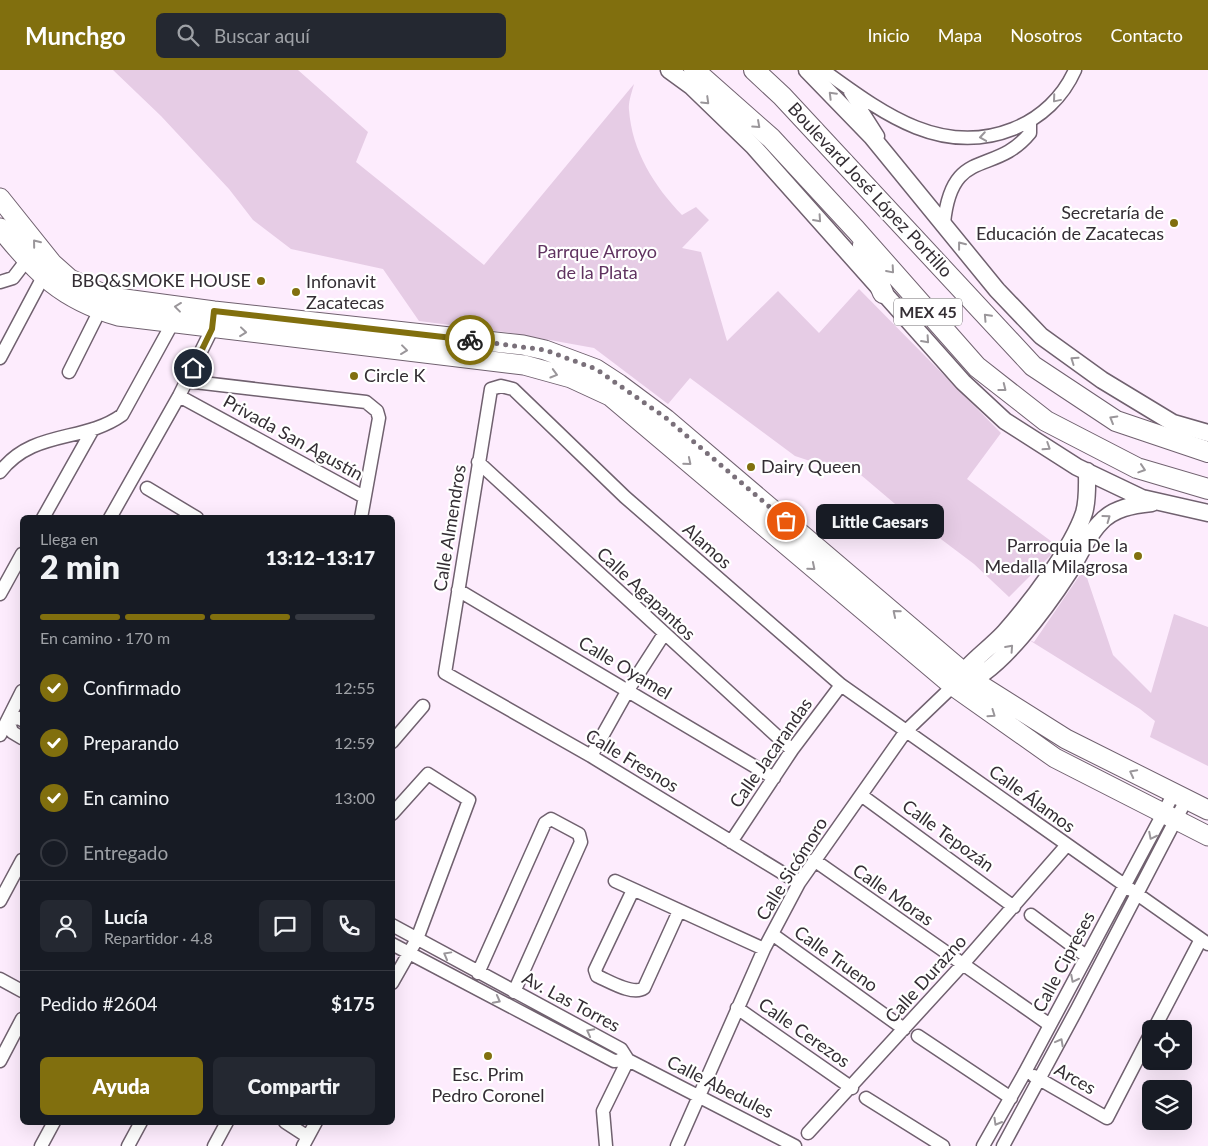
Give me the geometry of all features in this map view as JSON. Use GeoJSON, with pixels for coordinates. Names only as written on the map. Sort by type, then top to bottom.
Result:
{"type":"FeatureCollection","features":[{"type":"Feature","properties":{"kind":"main road","name":"Boulevard José López Portillo"},"geometry":{"type":"LineString","coordinates":[[694,70],[771,138],[856,230],[977,368],[1046,421],[1137,468],[1208,489]]}},
{"type":"Feature","properties":{"kind":"main road","name":"Boulevard José López Portillo"},"geometry":{"type":"LineString","coordinates":[[754,70],[782,96],[1032,366],[1116,421],[1208,452]]}},
{"type":"Feature","properties":{"kind":"main road"},"geometry":{"type":"LineString","coordinates":[[0,198],[52,263],[70,279],[110,297],[213,320],[303,330],[522,345],[545,350],[596,369],[666,418],[1055,758],[1206,837]]}},
{"type":"Feature","properties":{"kind":"main road"},"geometry":{"type":"LineString","coordinates":[[0,228],[26,261],[43,277],[83,304],[118,316],[172,324],[213,320]]}},
{"type":"Feature","properties":{"kind":"main road"},"geometry":{"type":"LineString","coordinates":[[856,230],[883,292]]}},
{"type":"Feature","properties":{"kind":"main road"},"geometry":{"type":"LineString","coordinates":[[303,330],[507,363],[570,378],[610,396],[963,679],[1066,739],[1208,810]]}},
{"type":"Feature","properties":{"kind":"street"},"geometry":{"type":"LineString","coordinates":[[669,70],[690,86],[752,146],[963,382],[1005,421],[1087,471],[1142,498],[1208,513]]}},
{"type":"Feature","properties":{"kind":"street"},"geometry":{"type":"LineString","coordinates":[[807,70],[852,115],[889,157],[997,290],[1041,336],[1102,380],[1173,423],[1208,433]]}},
{"type":"Feature","properties":{"kind":"street"},"geometry":{"type":"LineString","coordinates":[[823,70],[847,88],[890,115],[939,136],[961,139],[984,138],[1030,122],[1055,102],[1075,70]]}},
{"type":"Feature","properties":{"kind":"street"},"geometry":{"type":"LineString","coordinates":[[838,70],[889,157]]}},
{"type":"Feature","properties":{"kind":"street"},"geometry":{"type":"LineString","coordinates":[[944,223],[946,202],[954,182],[969,168],[1021,144],[1030,133],[1030,122]]}},
{"type":"Feature","properties":{"kind":"street"},"geometry":{"type":"LineString","coordinates":[[0,282],[13,278],[26,261]]}},
{"type":"Feature","properties":{"kind":"street"},"geometry":{"type":"LineString","coordinates":[[0,358],[43,277]]}},
{"type":"Feature","properties":{"kind":"street"},"geometry":{"type":"LineString","coordinates":[[69,372],[100,310]]}},
{"type":"Feature","properties":{"kind":"street"},"geometry":{"type":"LineString","coordinates":[[112,515],[179,396],[213,320]]}},
{"type":"Feature","properties":{"kind":"street"},"geometry":{"type":"LineString","coordinates":[[0,472],[21,451],[39,442],[93,429],[114,421],[122,415],[172,324]]}},
{"type":"Feature","properties":{"kind":"street","name":"Privada San Agustín"},"geometry":{"type":"LineString","coordinates":[[186,381],[366,402],[377,411],[378,418],[361,515]]}},
{"type":"Feature","properties":{"kind":"street","name":"Alamos"},"geometry":{"type":"LineString","coordinates":[[491,389],[501,386],[513,389],[625,497],[840,685],[906,731]]}},
{"type":"Feature","properties":{"kind":"street","name":"Calle Almendros"},"geometry":{"type":"LineString","coordinates":[[445,673],[491,389]]}},
{"type":"Feature","properties":{"kind":"street","name":"Privada San Agustín"},"geometry":{"type":"LineString","coordinates":[[179,396],[364,497]]}},
{"type":"Feature","properties":{"kind":"street"},"geometry":{"type":"LineString","coordinates":[[45,515],[93,429]]}},
{"type":"Feature","properties":{"kind":"street","name":"Calle Agapantos"},"geometry":{"type":"LineString","coordinates":[[478,462],[792,750]]}},
{"type":"Feature","properties":{"kind":"street"},"geometry":{"type":"LineString","coordinates":[[963,679],[1002,657],[1029,614],[1084,513],[1087,471]]}},
{"type":"Feature","properties":{"kind":"street"},"geometry":{"type":"LineString","coordinates":[[147,488],[192,515]]}},
{"type":"Feature","properties":{"kind":"street"},"geometry":{"type":"LineString","coordinates":[[1029,614],[1069,573],[1100,523],[1119,509],[1156,502]]}},
{"type":"Feature","properties":{"kind":"street"},"geometry":{"type":"LineString","coordinates":[[0,594],[20,558]]}},
{"type":"Feature","properties":{"kind":"street","name":"Calle Oyamel"},"geometry":{"type":"LineString","coordinates":[[458,590],[774,778]]}},
{"type":"Feature","properties":{"kind":"street"},"geometry":{"type":"LineString","coordinates":[[591,756],[628,690],[664,634]]}},
{"type":"Feature","properties":{"kind":"street","name":"Calle Fresnos"},"geometry":{"type":"LineString","coordinates":[[445,673],[591,756],[799,883]]}},
{"type":"Feature","properties":{"kind":"street","name":"Calle Sicómoro"},"geometry":{"type":"LineString","coordinates":[[677,1146],[764,948],[799,883],[906,731],[963,679]]}},
{"type":"Feature","properties":{"kind":"street","name":"Calle Jacarandas"},"geometry":{"type":"LineString","coordinates":[[731,842],[792,750],[840,685]]}},
{"type":"Feature","properties":{"kind":"street"},"geometry":{"type":"LineString","coordinates":[[0,735],[4,718],[20,694]]}},
{"type":"Feature","properties":{"kind":"street"},"geometry":{"type":"LineString","coordinates":[[395,739],[423,706]]}},
{"type":"Feature","properties":{"kind":"street"},"geometry":{"type":"LineString","coordinates":[[4,718],[20,719]]}},
{"type":"Feature","properties":{"kind":"street"},"geometry":{"type":"LineString","coordinates":[[4,718],[12,732],[20,737]]}},
{"type":"Feature","properties":{"kind":"street","name":"Calle Álamos"},"geometry":{"type":"LineString","coordinates":[[906,731],[1066,846],[1204,941]]}},
{"type":"Feature","properties":{"kind":"street"},"geometry":{"type":"LineString","coordinates":[[395,811],[428,774],[469,800],[417,939],[395,978]]}},
{"type":"Feature","properties":{"kind":"street","name":"Calle Tepozán"},"geometry":{"type":"LineString","coordinates":[[861,795],[1014,907]]}},
{"type":"Feature","properties":{"kind":"street","name":"Calle Cipreses"},"geometry":{"type":"LineString","coordinates":[[1003,1146],[1138,895],[1180,797]]}},
{"type":"Feature","properties":{"kind":"street","name":"Calle Cipreses"},"geometry":{"type":"LineString","coordinates":[[983,1146],[1025,1072],[1086,956],[1170,817]]}},
{"type":"Feature","properties":{"kind":"street"},"geometry":{"type":"LineString","coordinates":[[478,973],[545,823],[551,819],[579,834],[581,842],[514,992]]}},
{"type":"Feature","properties":{"kind":"street","name":"Calle Durazno"},"geometry":{"type":"LineString","coordinates":[[808,1133],[852,1088],[1066,846]]}},
{"type":"Feature","properties":{"kind":"street","name":"Calle Moras"},"geometry":{"type":"LineString","coordinates":[[814,860],[1050,1025]]}},
{"type":"Feature","properties":{"kind":"street"},"geometry":{"type":"LineString","coordinates":[[0,901],[20,864]]}},
{"type":"Feature","properties":{"kind":"street"},"geometry":{"type":"LineString","coordinates":[[615,881],[764,948]]}},
{"type":"Feature","properties":{"kind":"street"},"geometry":{"type":"LineString","coordinates":[[633,890],[595,970],[597,976],[633,990],[640,991],[644,988],[679,910]]}},
{"type":"Feature","properties":{"kind":"street"},"geometry":{"type":"LineString","coordinates":[[1031,916],[1086,956]]}},
{"type":"Feature","properties":{"kind":"street","name":"Av. Las Torres"},"geometry":{"type":"LineString","coordinates":[[395,927],[620,1048],[628,1060]]}},
{"type":"Feature","properties":{"kind":"street","name":"Calle Trueno"},"geometry":{"type":"LineString","coordinates":[[772,934],[904,1029]]}},
{"type":"Feature","properties":{"kind":"street"},"geometry":{"type":"LineString","coordinates":[[1159,1020],[1204,941]]}},
{"type":"Feature","properties":{"kind":"street","name":"Av. Las Torres"},"geometry":{"type":"LineString","coordinates":[[395,946],[614,1060],[628,1060]]}},
{"type":"Feature","properties":{"kind":"street"},"geometry":{"type":"LineString","coordinates":[[0,979],[20,990]]}},
{"type":"Feature","properties":{"kind":"street","name":"Calle Cerezos"},"geometry":{"type":"LineString","coordinates":[[737,1008],[852,1088]]}},
{"type":"Feature","properties":{"kind":"street"},"geometry":{"type":"LineString","coordinates":[[0,1060],[20,1023]]}},
{"type":"Feature","properties":{"kind":"street"},"geometry":{"type":"LineString","coordinates":[[918,1036],[1010,1098]]}},
{"type":"Feature","properties":{"kind":"street","name":"Arces"},"geometry":{"type":"LineString","coordinates":[[1025,1072],[1107,1118],[1142,1050]]}},
{"type":"Feature","properties":{"kind":"street"},"geometry":{"type":"LineString","coordinates":[[606,1146],[603,1111],[628,1060]]}},
{"type":"Feature","properties":{"kind":"street","name":"Calle Abedules"},"geometry":{"type":"LineString","coordinates":[[628,1060],[795,1146]]}},
{"type":"Feature","properties":{"kind":"street"},"geometry":{"type":"LineString","coordinates":[[866,1098],[944,1146]]}},
{"type":"Feature","properties":{"kind":"street"},"geometry":{"type":"LineString","coordinates":[[41,1146],[52,1125]]}},
{"type":"Feature","properties":{"kind":"street"},"geometry":{"type":"LineString","coordinates":[[128,1146],[139,1125]]}},
{"type":"Feature","properties":{"kind":"street"},"geometry":{"type":"LineString","coordinates":[[214,1146],[225,1125]]}},
{"type":"Feature","properties":{"kind":"street"},"geometry":{"type":"LineString","coordinates":[[288,1125],[306,1141],[314,1125]]}},
{"type":"Feature","properties":{"kind":"green space","name":"Parrque Arroyo de la Plata"},"geometry":{"type":"Polygon","coordinates":[[[113,70],[298,70],[368,132],[356,162],[484,265],[634,84],[629,104],[631,125],[646,167],[662,192],[682,215],[696,207],[709,220],[682,248],[701,252],[727,341],[778,291],[819,333],[859,289],[1001,433],[967,479],[1059,547],[1009,597],[974,564],[901,509],[848,464],[813,462],[795,456],[690,378],[668,404],[594,348],[511,333],[419,321],[383,269],[291,249],[253,220],[229,189],[161,116],[113,70]]]}},
{"type":"Feature","properties":{"kind":"green space"},"geometry":{"type":"Polygon","coordinates":[[[1084,569],[1113,655],[1151,693],[1174,614],[1208,627],[1208,766],[1150,737],[1155,721],[1140,709],[1029,640],[1034,642],[1084,569]]]}},
{"type":"Feature","properties":{"kind":"way so far"},"geometry":{"type":"LineString","coordinates":[[470,340],[522,345],[545,350],[596,369],[666,418],[786,521]]}},
{"type":"Feature","properties":{"kind":"place","name":"Secretaría de Educación de Zacatecas"},"geometry":{"type":"Point","coordinates":[1174,223]}},
{"type":"Feature","properties":{"kind":"place","name":"BBQ&SMOKE HOUSE"},"geometry":{"type":"Point","coordinates":[261,281]}},
{"type":"Feature","properties":{"kind":"place","name":"Infonavit Zacatecas"},"geometry":{"type":"Point","coordinates":[296,292]}},
{"type":"Feature","properties":{"kind":"place","name":"Circle K"},"geometry":{"type":"Point","coordinates":[354,376]}},
{"type":"Feature","properties":{"kind":"place","name":"Dairy Queen"},"geometry":{"type":"Point","coordinates":[751,467]}},
{"type":"Feature","properties":{"kind":"place","name":"Little Caesars"},"geometry":{"type":"Point","coordinates":[786,521]}},
{"type":"Feature","properties":{"kind":"place","name":"Parroquia De la Medalla Milagrosa"},"geometry":{"type":"Point","coordinates":[1138,556]}},
{"type":"Feature","properties":{"kind":"place","name":"Esc. Prim Pedro Coronel"},"geometry":{"type":"Point","coordinates":[488,1056]}},
{"type":"Feature","properties":{"kind":"route"},"geometry":{"type":"LineString","coordinates":[[193,368],[212,329],[214,311],[470,340]]}}]}
